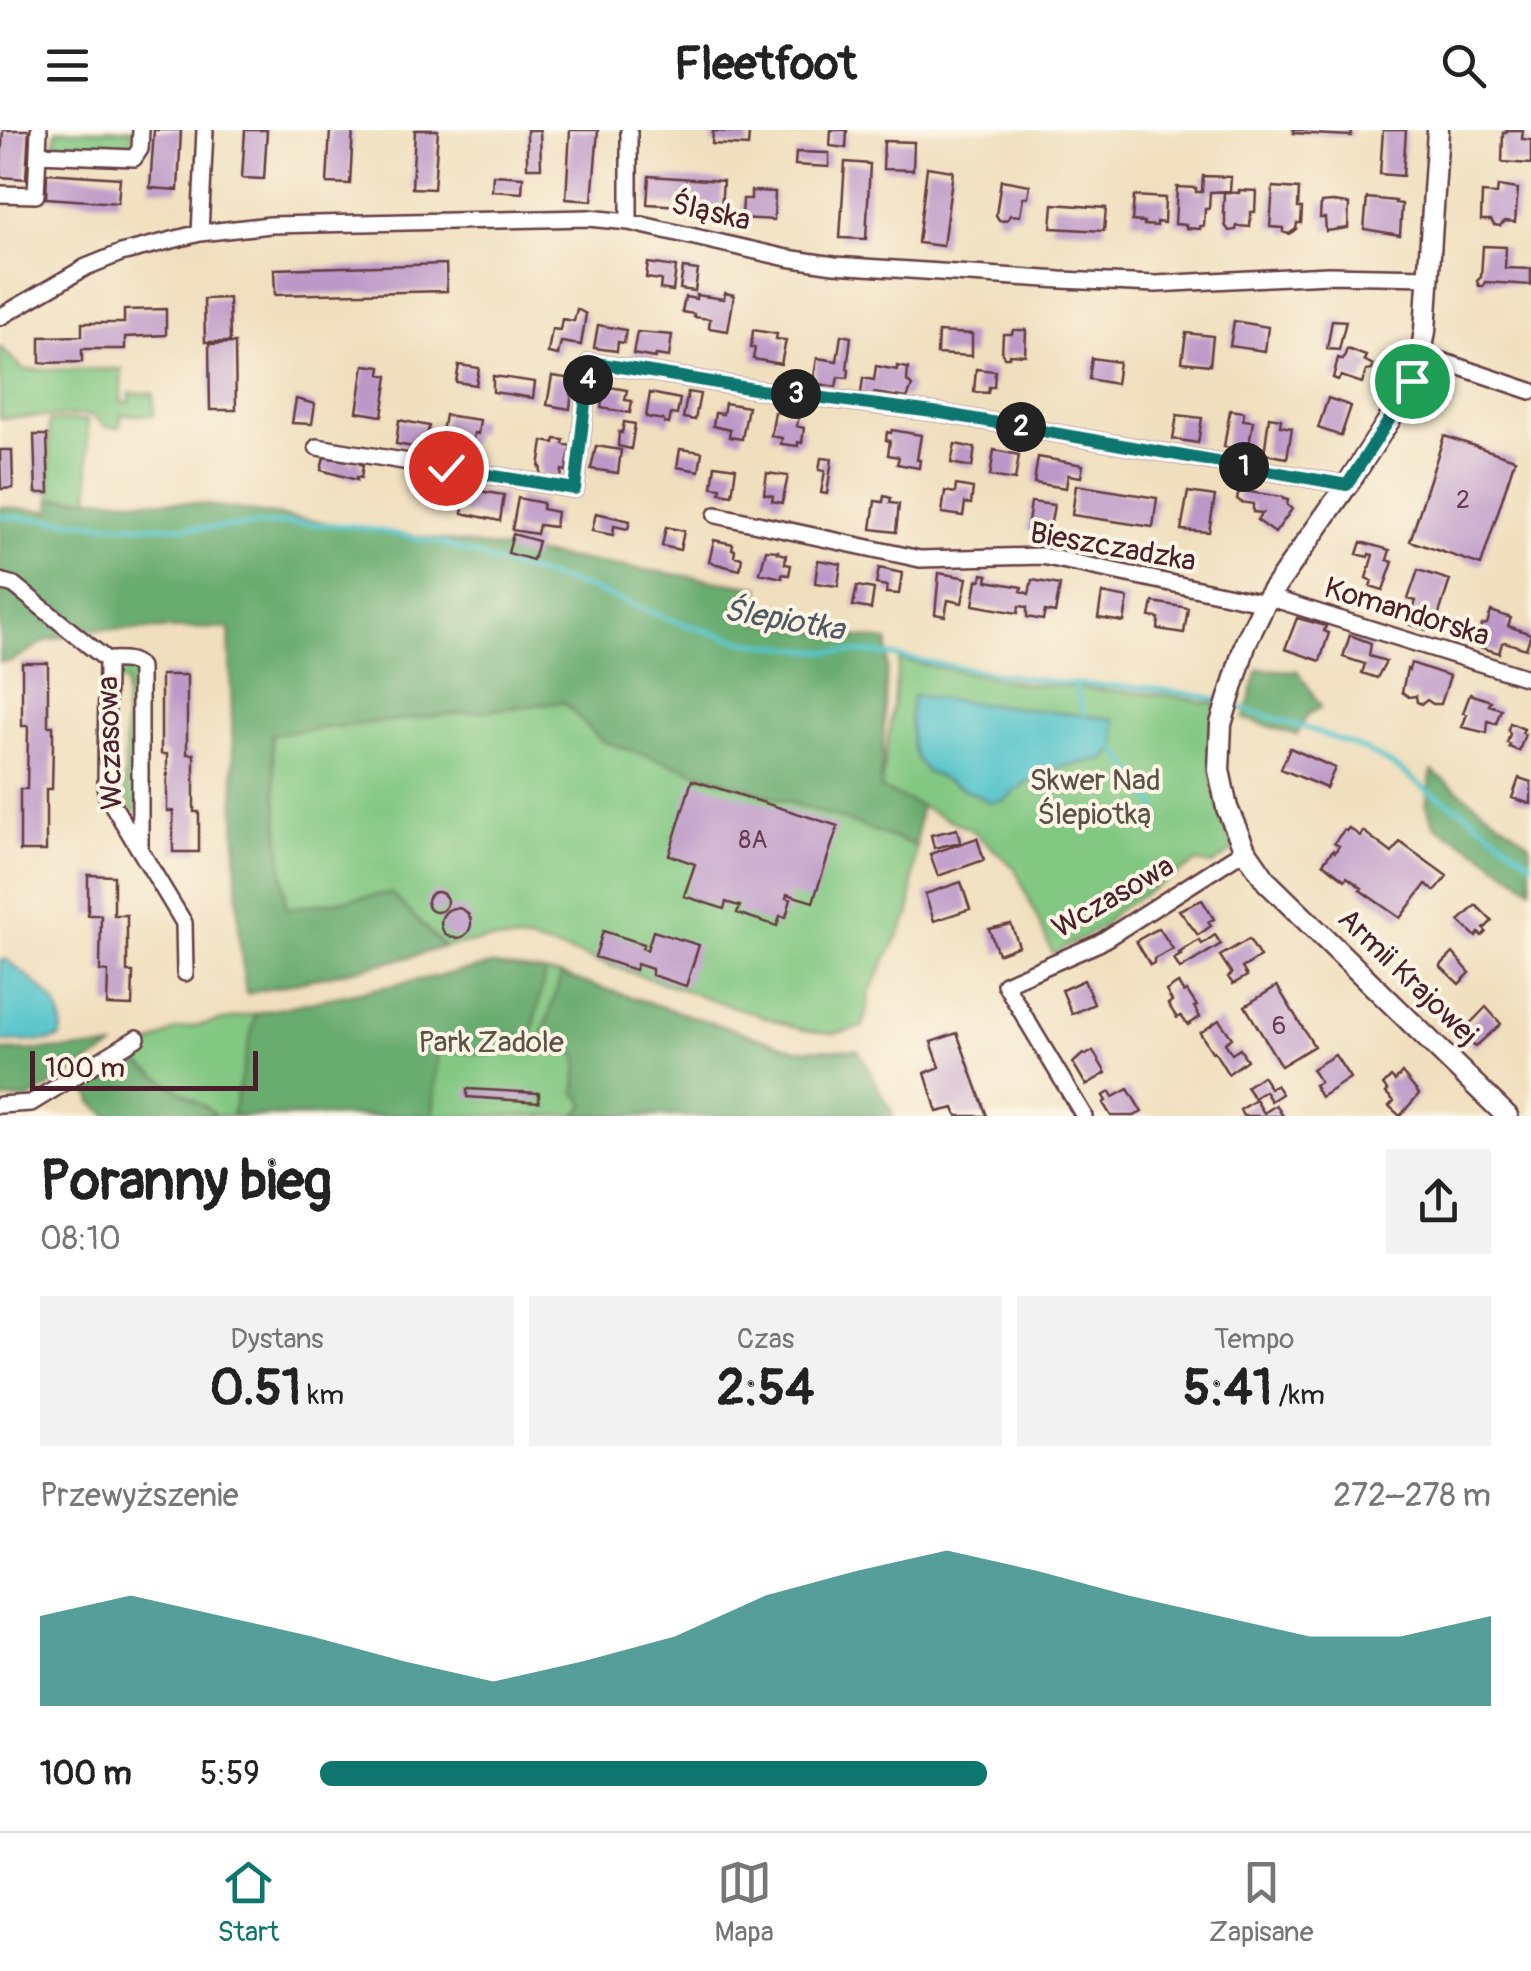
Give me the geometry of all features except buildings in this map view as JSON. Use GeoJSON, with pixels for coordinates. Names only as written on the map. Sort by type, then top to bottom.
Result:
{"type":"FeatureCollection","features":[{"type":"Feature","properties":{"kind":"street"},"geometry":{"type":"LineString","coordinates":[[0,194],[36,195],[40,130]]}},
{"type":"Feature","properties":{"kind":"street"},"geometry":{"type":"LineString","coordinates":[[38,154],[134,158],[140,149],[142,130]]}},
{"type":"Feature","properties":{"kind":"street"},"geometry":{"type":"LineString","coordinates":[[200,232],[205,130]]}},
{"type":"Feature","properties":{"kind":"street"},"geometry":{"type":"LineString","coordinates":[[629,130],[630,222]]}},
{"type":"Feature","properties":{"kind":"street","name":"Armii Krajowej"},"geometry":{"type":"LineString","coordinates":[[1438,130],[1429,277],[1421,354],[1412,381],[1347,485],[1266,600],[1235,672],[1221,724],[1219,770],[1227,808],[1245,850],[1268,882],[1507,1116]]}},
{"type":"Feature","properties":{"kind":"street","name":"Śląska"},"geometry":{"type":"LineString","coordinates":[[0,317],[86,267],[121,253],[200,232],[270,225],[588,218],[630,222],[834,265],[1156,284],[1328,275],[1429,277]]}},
{"type":"Feature","properties":{"kind":"street"},"geometry":{"type":"LineString","coordinates":[[1421,354],[1531,391]]}},
{"type":"Feature","properties":{"kind":"street"},"geometry":{"type":"LineString","coordinates":[[317,447],[575,489],[590,362],[760,390],[941,413],[1347,485]]}},
{"type":"Feature","properties":{"kind":"street","name":"Bieszczadzka"},"geometry":{"type":"LineString","coordinates":[[716,515],[920,559],[1042,556],[1266,600]]}},
{"type":"Feature","properties":{"kind":"street","name":"Wczasowa"},"geometry":{"type":"LineString","coordinates":[[0,580],[14,585],[107,660],[126,660],[140,666],[140,850]]}},
{"type":"Feature","properties":{"kind":"street","name":"Komandorska"},"geometry":{"type":"LineString","coordinates":[[1266,600],[1531,679]]}},
{"type":"Feature","properties":{"kind":"street","name":"Wczasowa"},"geometry":{"type":"LineString","coordinates":[[107,660],[106,794],[184,923],[185,973]]}},
{"type":"Feature","properties":{"kind":"street","name":"Wczasowa"},"geometry":{"type":"LineString","coordinates":[[1084,1116],[1005,984],[1099,943],[1245,850]]}},
{"type":"Feature","properties":{"kind":"street"},"geometry":{"type":"LineString","coordinates":[[0,1105],[23,1108],[137,1038]]}},
{"type":"Feature","properties":{"kind":"green space"},"geometry":{"type":"Polygon","coordinates":[[[56,130],[132,130],[130,149],[58,148],[56,130]]]}},
{"type":"Feature","properties":{"kind":"green space"},"geometry":{"type":"Polygon","coordinates":[[[0,347],[24,370],[122,369],[121,402],[130,402],[130,393],[153,393],[154,415],[121,415],[120,427],[106,427],[92,415],[0,418],[0,347]]]}},
{"type":"Feature","properties":{"kind":"green space"},"geometry":{"type":"Polygon","coordinates":[[[87,420],[90,498],[51,499],[49,421],[87,420]]]}},
{"type":"Feature","properties":{"kind":"green space"},"geometry":{"type":"Polygon","coordinates":[[[51,499],[194,503],[760,587],[756,623],[888,641],[881,789],[920,806],[916,846],[602,741],[563,702],[271,734],[286,909],[391,893],[444,947],[246,994],[239,937],[229,628],[92,630],[48,640],[12,661],[0,662],[0,507],[50,511],[51,499]]]}},
{"type":"Feature","properties":{"kind":"green space","name":"Skwer Nad Ślepiotką"},"geometry":{"type":"Polygon","coordinates":[[[899,660],[1022,683],[1167,695],[1216,704],[1210,742],[1212,779],[1234,850],[1212,865],[1197,862],[1116,911],[1102,927],[1053,954],[1015,868],[972,830],[881,789],[899,660]]]}},
{"type":"Feature","properties":{"kind":"green space"},"geometry":{"type":"Polygon","coordinates":[[[121,667],[137,673],[137,811],[132,811],[125,791],[126,682],[116,681],[114,676],[121,667]]]}},
{"type":"Feature","properties":{"kind":"green space"},"geometry":{"type":"Polygon","coordinates":[[[1258,669],[1298,671],[1321,707],[1307,715],[1297,735],[1244,719],[1258,669]]]}},
{"type":"Feature","properties":{"kind":"green space"},"geometry":{"type":"Polygon","coordinates":[[[563,702],[602,741],[916,846],[910,913],[870,991],[863,1027],[833,1034],[803,1030],[529,941],[487,940],[444,947],[391,893],[286,909],[270,734],[563,702]]]}},
{"type":"Feature","properties":{"kind":"green space"},"geometry":{"type":"Polygon","coordinates":[[[1432,771],[1529,843],[1531,888],[1435,826],[1426,806],[1432,771]]]}},
{"type":"Feature","properties":{"kind":"green space","name":"Park Zadole"},"geometry":{"type":"Polygon","coordinates":[[[493,965],[561,975],[795,1049],[858,1050],[894,1116],[108,1116],[93,1103],[85,1083],[175,1030],[493,965]]]}},
{"type":"Feature","properties":{"kind":"green space"},"geometry":{"type":"Polygon","coordinates":[[[493,965],[545,972],[531,1040],[492,1034],[490,1054],[438,1050],[433,1116],[232,1116],[256,1013],[493,965]]]}},
{"type":"Feature","properties":{"kind":"green space"},"geometry":{"type":"Polygon","coordinates":[[[561,975],[795,1049],[858,1050],[894,1116],[574,1116],[586,1105],[576,1092],[578,1056],[549,1041],[541,1041],[561,975]]]}},
{"type":"Feature","properties":{"kind":"green space"},"geometry":{"type":"Polygon","coordinates":[[[113,1048],[29,1099],[0,1099],[0,1051],[113,1048]]]}},
{"type":"Feature","properties":{"kind":"green space"},"geometry":{"type":"Polygon","coordinates":[[[129,1057],[214,1116],[108,1116],[93,1103],[85,1083],[129,1057]]]}},
{"type":"Feature","properties":{"kind":"water"},"geometry":{"type":"Polygon","coordinates":[[[913,696],[1114,719],[1117,749],[1105,759],[1061,767],[1028,781],[1004,800],[991,802],[926,771],[917,760],[910,717],[913,696]]]}},
{"type":"Feature","properties":{"kind":"water"},"geometry":{"type":"Polygon","coordinates":[[[0,960],[7,960],[54,1003],[62,1025],[60,1037],[50,1041],[0,1042],[0,960]]]}},
{"type":"Feature","properties":{"kind":"waterway","name":"Ślepiotka"},"geometry":{"type":"LineString","coordinates":[[0,516],[207,528],[291,523],[353,526],[442,543],[745,642],[876,653],[1061,683],[1149,688],[1220,701]]}},
{"type":"Feature","properties":{"kind":"waterway"},"geometry":{"type":"LineString","coordinates":[[1075,685],[1084,715]]}},
{"type":"Feature","properties":{"kind":"waterway","name":"Ślepiotka"},"geometry":{"type":"LineString","coordinates":[[1231,705],[1365,750],[1468,814],[1531,862]]}},
{"type":"Feature","properties":{"kind":"waterway"},"geometry":{"type":"LineString","coordinates":[[1117,749],[1158,810]]}},
{"type":"Feature","properties":{"kind":"route"},"geometry":{"type":"LineString","coordinates":[[446,468],[575,489],[590,362],[760,390],[941,413],[1347,485],[1412,381]]}}]}
